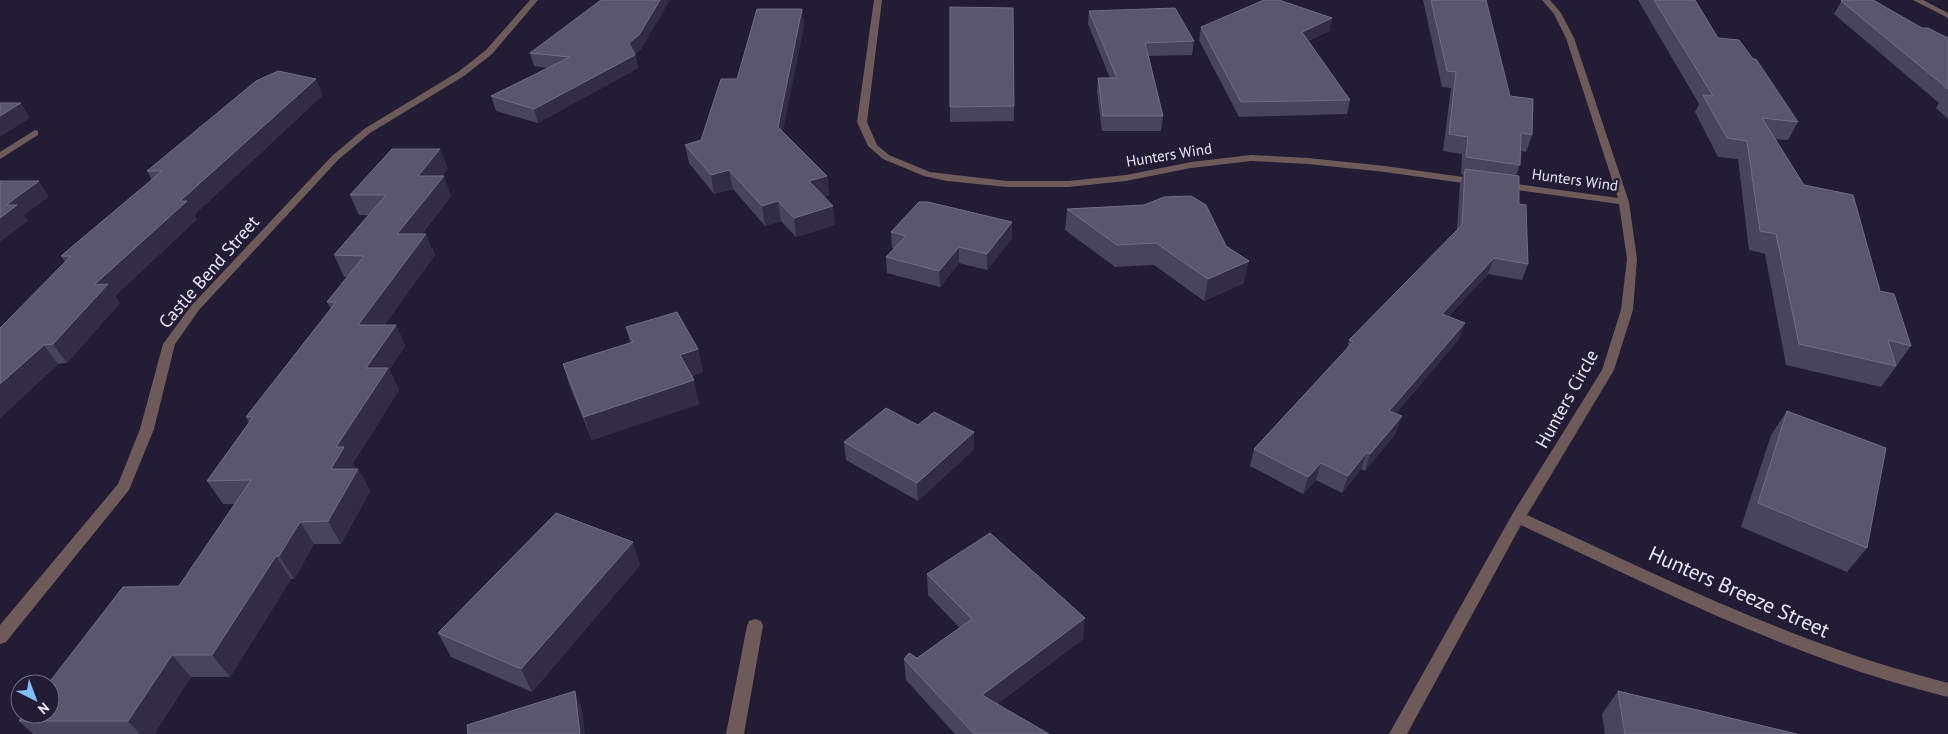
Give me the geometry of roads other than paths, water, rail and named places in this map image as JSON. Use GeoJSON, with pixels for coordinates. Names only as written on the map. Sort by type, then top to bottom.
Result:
{"type":"FeatureCollection","features":[{"type":"Feature","properties":{"kind":"street","name":"Castle Bend Street"},"geometry":{"type":"LineString","coordinates":[[0,637],[124,486],[147,429],[169,344],[196,308],[334,158],[367,131],[461,74],[489,52],[534,0]]}},
{"type":"Feature","properties":{"kind":"street","name":"Hunters Wind"},"geometry":{"type":"LineString","coordinates":[[878,0],[862,122],[873,146],[886,157],[927,174],[1007,184],[1068,184],[1126,178],[1192,165],[1251,158],[1308,161],[1385,169],[1624,202]]}},
{"type":"Feature","properties":{"kind":"street","name":"Hunters Circle"},"geometry":{"type":"LineString","coordinates":[[1398,734],[1518,517],[1608,370],[1628,310],[1632,259],[1624,202],[1570,38],[1557,13],[1546,0]]}},
{"type":"Feature","properties":{"kind":"street"},"geometry":{"type":"LineString","coordinates":[[1917,0],[1948,16]]}},
{"type":"Feature","properties":{"kind":"street"},"geometry":{"type":"LineString","coordinates":[[0,156],[35,133]]}},
{"type":"Feature","properties":{"kind":"street","name":"Hunters Breeze Street"},"geometry":{"type":"LineString","coordinates":[[1518,517],[1783,638],[1906,680],[1948,690]]}},
{"type":"Feature","properties":{"kind":"street"},"geometry":{"type":"LineString","coordinates":[[735,734],[754,626]]}}]}
